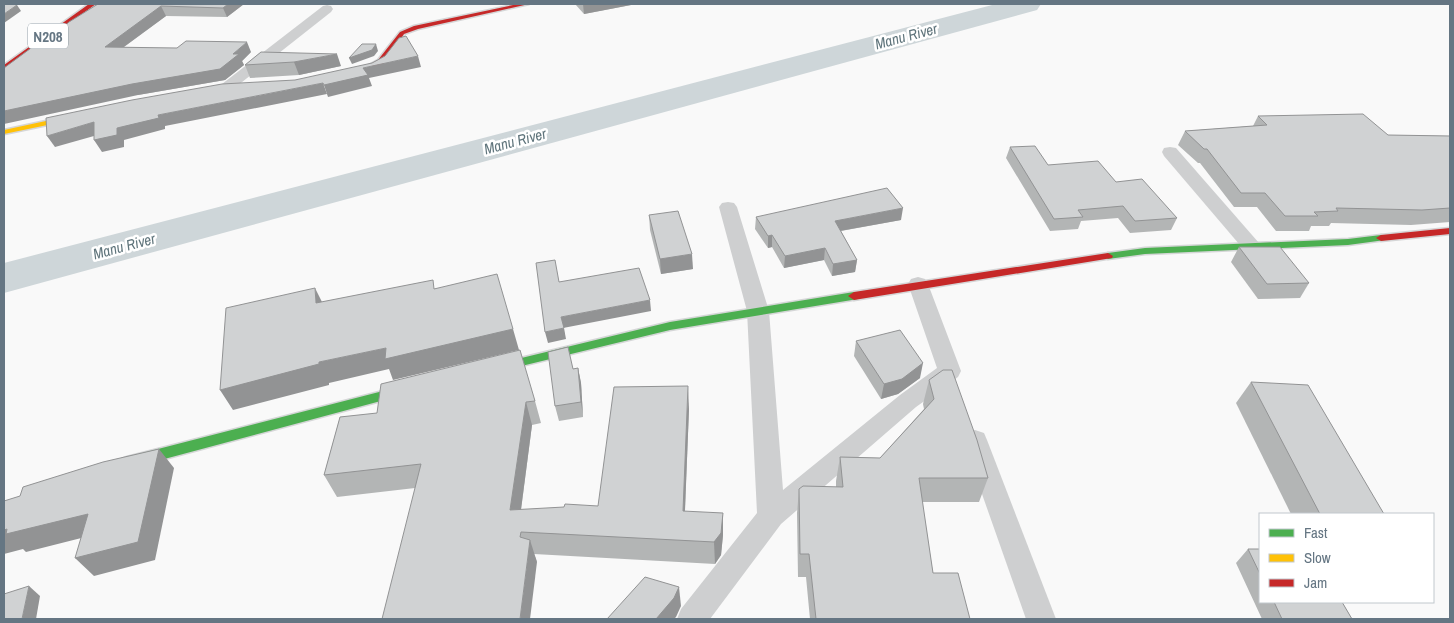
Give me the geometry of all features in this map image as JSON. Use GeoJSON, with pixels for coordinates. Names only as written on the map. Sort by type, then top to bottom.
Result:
{"type":"FeatureCollection","features":[{"type":"Feature","properties":{"kind":"main road","name":"N208"},"geometry":{"type":"LineString","coordinates":[[5,67],[93,4]]}},
{"type":"Feature","properties":{"kind":"main road"},"geometry":{"type":"LineString","coordinates":[[359,70],[381,62],[402,33],[416,27],[526,4]]}},
{"type":"Feature","properties":{"kind":"main road"},"geometry":{"type":"LineString","coordinates":[[222,88],[245,86]]}},
{"type":"Feature","properties":{"kind":"main road"},"geometry":{"type":"LineString","coordinates":[[4,132],[90,113]]}},
{"type":"Feature","properties":{"kind":"main road"},"geometry":{"type":"LineString","coordinates":[[477,372],[670,326],[918,284],[1145,251],[1348,242],[1450,231]]}},
{"type":"Feature","properties":{"kind":"main road"},"geometry":{"type":"LineString","coordinates":[[118,466],[428,384]]}},
{"type":"Feature","properties":{"kind":"street"},"geometry":{"type":"LineString","coordinates":[[222,88],[327,9]]}},
{"type":"Feature","properties":{"kind":"street"},"geometry":{"type":"LineString","coordinates":[[1170,152],[1252,247]]}},
{"type":"Feature","properties":{"kind":"street"},"geometry":{"type":"LineString","coordinates":[[728,207],[758,311],[771,516]]}},
{"type":"Feature","properties":{"kind":"street"},"geometry":{"type":"LineString","coordinates":[[918,284],[1041,619]]}},
{"type":"Feature","properties":{"kind":"street"},"geometry":{"type":"LineString","coordinates":[[692,619],[771,516],[908,400],[950,371]]}},
{"type":"Feature","properties":{"kind":"building"},"geometry":{"type":"Polygon","coordinates":[[[4,4],[12,4],[17,5],[4,14],[4,4]]]}},
{"type":"Feature","properties":{"kind":"building"},"geometry":{"type":"Polygon","coordinates":[[[98,4],[228,4],[223,8],[161,6],[105,47],[177,48],[186,41],[247,42],[233,54],[239,54],[220,69],[132,84],[4,111],[4,68],[42,40],[48,40],[69,22],[98,4]]]}},
{"type":"Feature","properties":{"kind":"building"},"geometry":{"type":"Polygon","coordinates":[[[406,36],[418,56],[363,68],[368,75],[324,85],[323,83],[158,115],[159,118],[117,128],[117,135],[94,140],[94,122],[47,136],[46,118],[222,84],[295,80],[372,63],[385,56],[399,38],[406,36]]]}},
{"type":"Feature","properties":{"kind":"building"},"geometry":{"type":"Polygon","coordinates":[[[362,44],[376,44],[372,50],[349,58],[362,44]]]}},
{"type":"Feature","properties":{"kind":"building"},"geometry":{"type":"Polygon","coordinates":[[[261,52],[337,54],[294,62],[245,65],[261,52]]]}},
{"type":"Feature","properties":{"kind":"building"},"geometry":{"type":"Polygon","coordinates":[[[1363,114],[1388,135],[1450,136],[1450,208],[1422,210],[1336,208],[1338,211],[1314,212],[1318,216],[1285,216],[1265,193],[1241,193],[1207,149],[1204,149],[1185,131],[1267,125],[1258,116],[1363,114]]]}},
{"type":"Feature","properties":{"kind":"building"},"geometry":{"type":"Polygon","coordinates":[[[1035,146],[1048,165],[1098,161],[1116,182],[1142,179],[1177,218],[1135,221],[1123,206],[1078,210],[1083,217],[1054,219],[1010,147],[1035,146]]]}},
{"type":"Feature","properties":{"kind":"building"},"geometry":{"type":"Polygon","coordinates":[[[887,188],[903,208],[835,221],[857,260],[833,264],[825,248],[785,256],[772,235],[768,236],[756,217],[887,188]]]}},
{"type":"Feature","properties":{"kind":"building"},"geometry":{"type":"Polygon","coordinates":[[[678,211],[692,254],[660,259],[649,215],[678,211]]]}},
{"type":"Feature","properties":{"kind":"building"},"geometry":{"type":"Polygon","coordinates":[[[1239,247],[1280,247],[1309,283],[1267,284],[1239,247]]]}},
{"type":"Feature","properties":{"kind":"building"},"geometry":{"type":"Polygon","coordinates":[[[555,260],[559,282],[639,268],[650,300],[561,317],[564,328],[545,332],[536,263],[555,260]]]}},
{"type":"Feature","properties":{"kind":"building"},"geometry":{"type":"Polygon","coordinates":[[[497,274],[513,329],[385,359],[386,348],[319,362],[319,364],[220,390],[226,308],[315,288],[316,303],[433,280],[434,289],[497,274]]]}},
{"type":"Feature","properties":{"kind":"building"},"geometry":{"type":"Polygon","coordinates":[[[900,330],[923,363],[902,379],[884,384],[856,341],[900,330]]]}},
{"type":"Feature","properties":{"kind":"building"},"geometry":{"type":"Polygon","coordinates":[[[568,347],[573,369],[578,368],[581,402],[555,406],[548,352],[568,347]]]}},
{"type":"Feature","properties":{"kind":"building"},"geometry":{"type":"Polygon","coordinates":[[[520,350],[535,401],[526,402],[510,510],[564,507],[565,504],[598,506],[614,387],[688,386],[683,511],[723,513],[721,533],[714,542],[521,532],[520,537],[530,540],[520,619],[382,619],[421,464],[324,475],[340,417],[377,413],[381,384],[520,350]]]}},
{"type":"Feature","properties":{"kind":"building"},"geometry":{"type":"Polygon","coordinates":[[[943,370],[952,370],[977,440],[988,478],[919,478],[933,573],[958,573],[970,619],[816,619],[809,554],[800,554],[799,489],[803,486],[843,487],[840,457],[880,458],[934,399],[929,380],[943,370]]]}},
{"type":"Feature","properties":{"kind":"building"},"geometry":{"type":"Polygon","coordinates":[[[1251,382],[1308,385],[1383,513],[1319,513],[1251,382]]]}},
{"type":"Feature","properties":{"kind":"building"},"geometry":{"type":"Polygon","coordinates":[[[159,449],[138,542],[75,558],[88,514],[6,534],[7,529],[4,530],[4,501],[20,496],[23,487],[103,462],[159,449]]]}},
{"type":"Feature","properties":{"kind":"building"},"geometry":{"type":"Polygon","coordinates":[[[1248,549],[1259,549],[1259,572],[1248,549]]]}},
{"type":"Feature","properties":{"kind":"building"},"geometry":{"type":"Polygon","coordinates":[[[645,577],[679,587],[674,598],[656,619],[607,619],[645,577]]]}},
{"type":"Feature","properties":{"kind":"building"},"geometry":{"type":"Polygon","coordinates":[[[29,586],[22,619],[4,619],[4,594],[29,586]]]}},
{"type":"Feature","properties":{"kind":"building"},"geometry":{"type":"Polygon","coordinates":[[[1274,603],[1343,603],[1352,619],[1282,619],[1274,603]]]}},
{"type":"Feature","properties":{"kind":"waterway","name":"Manu River"},"geometry":{"type":"LineString","coordinates":[[4,278],[1027,4]]}},
{"type":"Feature","properties":{"kind":"traffic: fast"},"geometry":{"type":"LineString","coordinates":[[1108,256],[1145,251],[1348,242],[1381,238]]}},
{"type":"Feature","properties":{"kind":"traffic: fast"},"geometry":{"type":"LineString","coordinates":[[488,370],[670,326],[854,296]]}},
{"type":"Feature","properties":{"kind":"traffic: fast"},"geometry":{"type":"LineString","coordinates":[[127,463],[414,388]]}},
{"type":"Feature","properties":{"kind":"traffic: slow"},"geometry":{"type":"LineString","coordinates":[[4,132],[83,115]]}},
{"type":"Feature","properties":{"kind":"traffic: jam"},"geometry":{"type":"LineString","coordinates":[[4,68],[93,4]]}},
{"type":"Feature","properties":{"kind":"traffic: jam"},"geometry":{"type":"LineString","coordinates":[[373,65],[381,62],[402,33],[416,27],[526,4]]}},
{"type":"Feature","properties":{"kind":"traffic: jam"},"geometry":{"type":"LineString","coordinates":[[1381,238],[1450,231]]}},
{"type":"Feature","properties":{"kind":"traffic: jam"},"geometry":{"type":"LineString","coordinates":[[854,296],[1108,256]]}}]}
